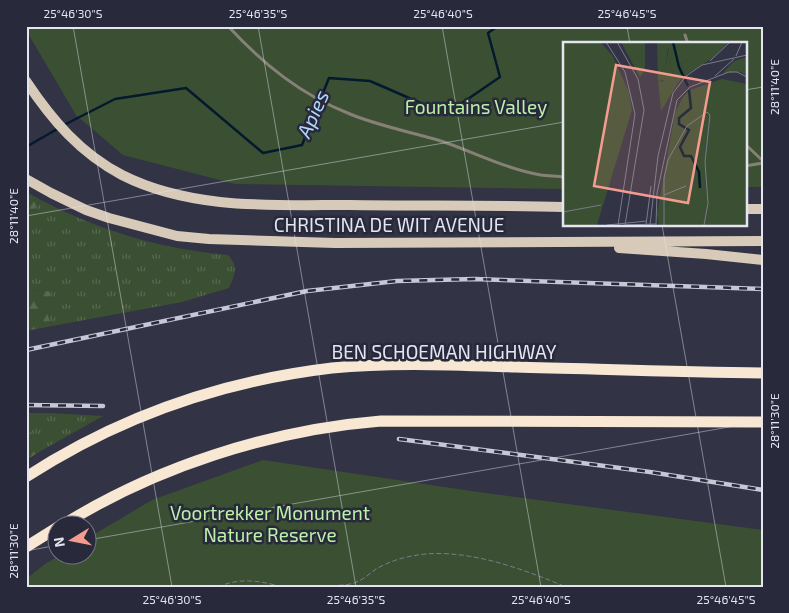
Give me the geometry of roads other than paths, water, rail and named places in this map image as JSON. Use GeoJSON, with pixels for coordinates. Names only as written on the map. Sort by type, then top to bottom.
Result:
{"type":"FeatureCollection","features":[{"type":"Feature","properties":{"kind":"highway","name":"BEN SCHOEMAN HIGHWAY"},"geometry":{"type":"LineString","coordinates":[[26,477],[60,455],[139,416],[199,396],[251,382],[334,368],[424,365],[763,373]]}},
{"type":"Feature","properties":{"kind":"highway"},"geometry":{"type":"LineString","coordinates":[[77,516],[102,502],[182,467],[238,448],[322,428],[381,421],[763,422]]}},
{"type":"Feature","properties":{"kind":"highway"},"geometry":{"type":"LineString","coordinates":[[26,547],[48,533]]}},
{"type":"Feature","properties":{"kind":"main road","name":"CHRISTINA DE WIT AVENUE"},"geometry":{"type":"LineString","coordinates":[[26,81],[54,120],[84,151],[124,176],[149,186],[192,198],[249,204],[563,207]]}},
{"type":"Feature","properties":{"kind":"main road","name":"CHRISTINA DE WIT AVENUE"},"geometry":{"type":"LineString","coordinates":[[26,179],[86,210],[139,227],[177,236],[209,240],[525,243],[763,241]]}},
{"type":"Feature","properties":{"kind":"main road"},"geometry":{"type":"LineString","coordinates":[[746,209],[763,209]]}},
{"type":"Feature","properties":{"kind":"main road"},"geometry":{"type":"LineString","coordinates":[[525,243],[706,254],[763,260]]}},
{"type":"Feature","properties":{"kind":"lane"},"geometry":{"type":"LineString","coordinates":[[228,26],[251,51],[282,78],[334,108],[377,123],[440,141],[513,167],[542,175],[563,177]]}},
{"type":"Feature","properties":{"kind":"lane"},"geometry":{"type":"LineString","coordinates":[[685,36],[687,42]]}},
{"type":"Feature","properties":{"kind":"lane"},"geometry":{"type":"LineString","coordinates":[[746,145],[763,162]]}},
{"type":"Feature","properties":{"kind":"lane"},"geometry":{"type":"LineString","coordinates":[[746,166],[763,162]]}},
{"type":"Feature","properties":{"kind":"waterway","name":"Apies"},"geometry":{"type":"LineString","coordinates":[[64,125],[115,99],[186,88],[263,153],[302,145],[329,78],[370,81],[446,114],[500,77],[488,33],[498,26]]}},
{"type":"Feature","properties":{"kind":"waterway","name":"Apies"},"geometry":{"type":"LineString","coordinates":[[26,147],[59,128]]}},
{"type":"Feature","properties":{"kind":"railway"},"geometry":{"type":"LineString","coordinates":[[26,350],[307,291],[397,281],[474,279],[763,289]]}},
{"type":"Feature","properties":{"kind":"railway"},"geometry":{"type":"LineString","coordinates":[[26,405],[103,406]]}},
{"type":"Feature","properties":{"kind":"railway"},"geometry":{"type":"LineString","coordinates":[[399,439],[650,472],[763,490]]}},
{"type":"Feature","properties":{"kind":"park label","name":"Fountains Valley"},"geometry":{"type":"Point","coordinates":[476,107]}},
{"type":"Feature","properties":{"kind":"park label","name":"Voortrekker Monument Nature Reserve"},"geometry":{"type":"Point","coordinates":[270,524]}}]}
